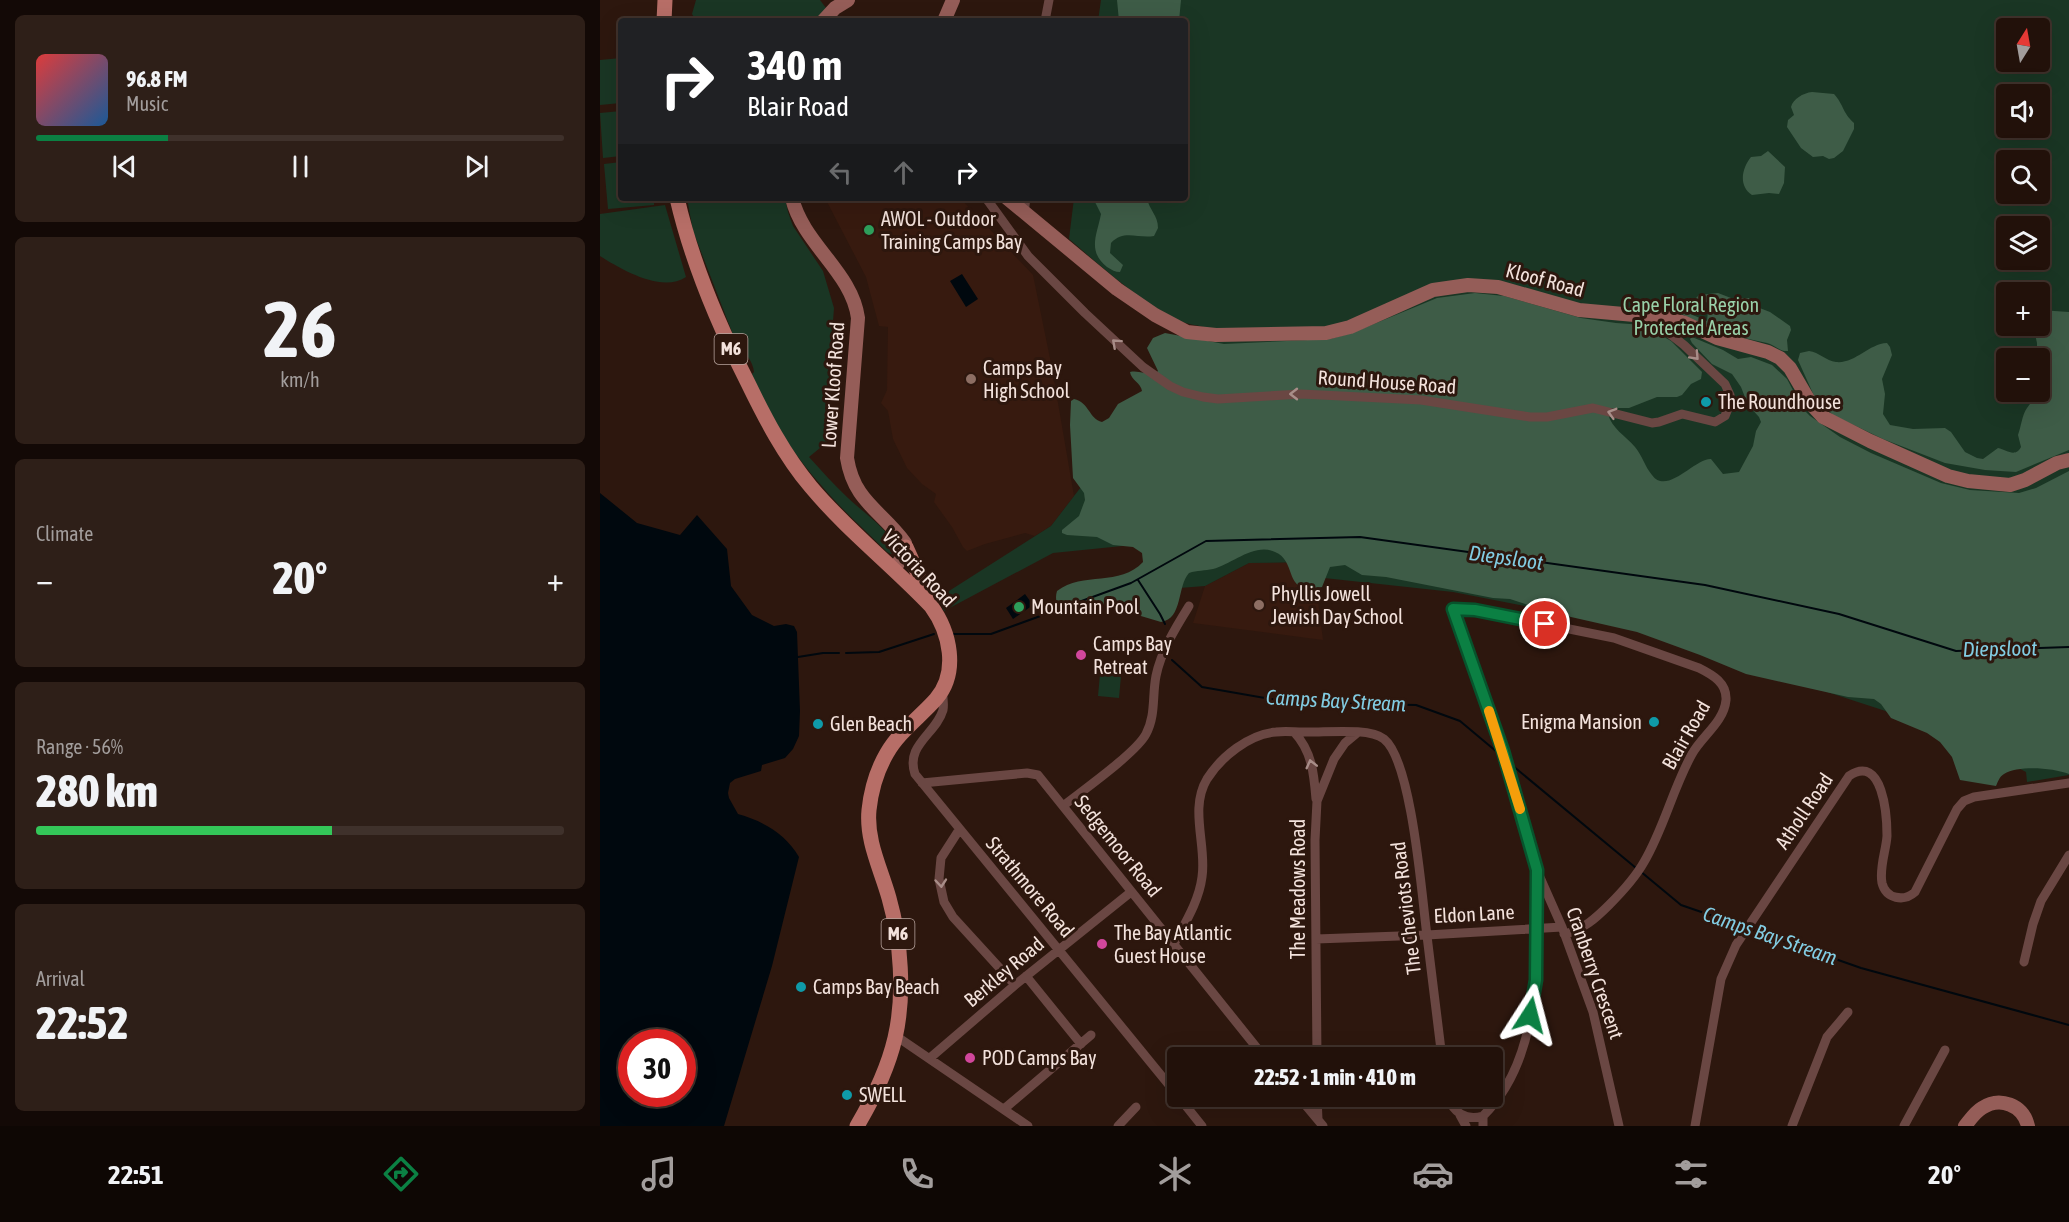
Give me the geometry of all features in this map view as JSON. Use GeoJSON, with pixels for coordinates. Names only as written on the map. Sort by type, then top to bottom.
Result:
{"type":"FeatureCollection","features":[{"type":"Feature","properties":{"kind":"main road"},"geometry":{"type":"LineString","coordinates":[[664,18],[665,0]]}},
{"type":"Feature","properties":{"kind":"main road"},"geometry":{"type":"LineString","coordinates":[[826,18],[835,8],[848,0]]}},
{"type":"Feature","properties":{"kind":"main road"},"geometry":{"type":"LineString","coordinates":[[945,18],[953,0]]}},
{"type":"Feature","properties":{"kind":"main road","name":"Victoria Road"},"geometry":{"type":"LineString","coordinates":[[678,201],[700,278],[720,327],[767,421],[797,470],[939,616],[947,635],[950,655],[942,690],[887,753],[876,779],[869,810],[870,836],[890,898],[898,937],[900,976],[896,1036],[875,1092],[859,1126]]}},
{"type":"Feature","properties":{"kind":"main road","name":"Lower Kloof Road"},"geometry":{"type":"LineString","coordinates":[[793,201],[804,228],[845,284],[856,307],[856,335],[846,450],[850,477],[863,498],[902,539],[906,547]]}},
{"type":"Feature","properties":{"kind":"main road","name":"Kloof Road"},"geometry":{"type":"LineString","coordinates":[[1010,201],[1093,270],[1137,303],[1177,328],[1194,333],[1326,333],[1346,328],[1433,290],[1468,285],[1506,288],[1579,310],[1655,316],[1676,320],[1720,339],[1772,354],[1790,368],[1811,404],[1823,417],[1861,437],[1944,474],[1968,481],[2010,485],[2069,459]]}},
{"type":"Feature","properties":{"kind":"main road"},"geometry":{"type":"LineString","coordinates":[[894,568],[904,556],[906,547]]}},
{"type":"Feature","properties":{"kind":"main road"},"geometry":{"type":"LineString","coordinates":[[906,547],[915,571],[939,616]]}},
{"type":"Feature","properties":{"kind":"main road"},"geometry":{"type":"LineString","coordinates":[[1965,1126],[1977,1111],[1998,1102],[2015,1107],[2027,1120],[2028,1126]]}},
{"type":"Feature","properties":{"kind":"street"},"geometry":{"type":"LineString","coordinates":[[1046,18],[1049,0]]}},
{"type":"Feature","properties":{"kind":"street","name":"Round House Road"},"geometry":{"type":"LineString","coordinates":[[988,201],[1028,256],[1115,342],[1143,367],[1170,386],[1203,397],[1218,399],[1301,394],[1380,397],[1433,401],[1530,417],[1546,417],[1593,408],[1652,423],[1682,414],[1712,422],[1721,419],[1730,407],[1730,395],[1725,384],[1684,345],[1657,324],[1655,316]]}},
{"type":"Feature","properties":{"kind":"street"},"geometry":{"type":"LineString","coordinates":[[1024,213],[1026,201]]}},
{"type":"Feature","properties":{"kind":"street"},"geometry":{"type":"LineString","coordinates":[[1063,806],[1129,754],[1146,735],[1154,710],[1155,681],[1159,664],[1189,606]]}},
{"type":"Feature","properties":{"kind":"street","name":"Blair Road"},"geometry":{"type":"LineString","coordinates":[[1537,870],[1503,751],[1453,609],[1475,610],[1614,638],[1699,668],[1724,685],[1726,700],[1722,714],[1693,752],[1643,865],[1603,911],[1584,927],[1563,930]]}},
{"type":"Feature","properties":{"kind":"street","name":"Strathmore Road"},"geometry":{"type":"LineString","coordinates":[[942,690],[943,711],[912,759],[915,774],[1167,1083]]}},
{"type":"Feature","properties":{"kind":"street"},"geometry":{"type":"LineString","coordinates":[[1294,732],[1305,746],[1312,763],[1317,801]]}},
{"type":"Feature","properties":{"kind":"street"},"geometry":{"type":"LineString","coordinates":[[1174,944],[1196,898],[1203,875],[1199,811],[1206,781],[1227,757],[1246,742],[1270,733],[1357,733]]}},
{"type":"Feature","properties":{"kind":"street","name":"The Cheviots Road"},"geometry":{"type":"LineString","coordinates":[[1357,733],[1374,734],[1387,742],[1395,756],[1413,818],[1441,1047]]}},
{"type":"Feature","properties":{"kind":"street","name":"The Meadows Road"},"geometry":{"type":"LineString","coordinates":[[1317,1047],[1317,801],[1334,759],[1345,743],[1357,733]]}},
{"type":"Feature","properties":{"kind":"street","name":"Atholl Road"},"geometry":{"type":"LineString","coordinates":[[1695,1126],[1721,979],[1736,945],[1845,780],[1853,773],[1868,772],[1879,783],[1887,834],[1881,881],[1886,891],[1898,898],[1907,897],[1915,892],[1957,809],[1964,801],[1974,797],[2069,783]]}},
{"type":"Feature","properties":{"kind":"street","name":"Sedgemoor Road"},"geometry":{"type":"LineString","coordinates":[[922,783],[1034,773],[1042,779],[1256,1047]]}},
{"type":"Feature","properties":{"kind":"street"},"geometry":{"type":"LineString","coordinates":[[959,830],[941,858],[939,879],[944,902],[947,910],[960,926],[1015,985]]}},
{"type":"Feature","properties":{"kind":"street"},"geometry":{"type":"LineString","coordinates":[[2024,962],[2039,907],[2048,887],[2066,866],[2069,855]]}},
{"type":"Feature","properties":{"kind":"street"},"geometry":{"type":"LineString","coordinates":[[1460,1115],[1483,1121],[1512,1072],[1525,1037],[1534,994],[1537,870]]}},
{"type":"Feature","properties":{"kind":"street","name":"Cranberry Crescent"},"geometry":{"type":"LineString","coordinates":[[1537,870],[1563,930],[1593,1012],[1619,1126]]}},
{"type":"Feature","properties":{"kind":"street","name":"Berkley Road"},"geometry":{"type":"LineString","coordinates":[[930,1058],[1015,985],[1131,892]]}},
{"type":"Feature","properties":{"kind":"street","name":"Eldon Lane"},"geometry":{"type":"LineString","coordinates":[[1316,939],[1537,929],[1563,930]]}},
{"type":"Feature","properties":{"kind":"street"},"geometry":{"type":"LineString","coordinates":[[1026,976],[1081,1044]]}},
{"type":"Feature","properties":{"kind":"street"},"geometry":{"type":"LineString","coordinates":[[1792,1126],[1827,1037],[1848,1012]]}},
{"type":"Feature","properties":{"kind":"street"},"geometry":{"type":"LineString","coordinates":[[1004,1109],[1091,1035]]}},
{"type":"Feature","properties":{"kind":"street"},"geometry":{"type":"LineString","coordinates":[[896,1036],[1028,1126]]}},
{"type":"Feature","properties":{"kind":"street"},"geometry":{"type":"LineString","coordinates":[[1904,1126],[1945,1050]]}},
{"type":"Feature","properties":{"kind":"street"},"geometry":{"type":"LineString","coordinates":[[1118,1126],[1136,1107]]}},
{"type":"Feature","properties":{"kind":"street","name":"Strathmore Road"},"geometry":{"type":"LineString","coordinates":[[1187,1107],[1202,1126]]}},
{"type":"Feature","properties":{"kind":"street"},"geometry":{"type":"LineString","coordinates":[[1307,1107],[1321,1123]]}},
{"type":"Feature","properties":{"kind":"street"},"geometry":{"type":"LineString","coordinates":[[1319,1107],[1321,1123]]}},
{"type":"Feature","properties":{"kind":"street"},"geometry":{"type":"LineString","coordinates":[[1453,1107],[1466,1126]]}},
{"type":"Feature","properties":{"kind":"shaded area","name":"Camps Bay High School"},"geometry":{"type":"Polygon","coordinates":[[[827,201],[963,201],[1033,275],[1074,496],[1051,526],[1035,536],[1025,533],[967,551],[963,547],[934,502],[936,494],[922,484],[907,468],[893,439],[888,411],[881,403],[887,390],[888,327],[879,326],[866,277],[827,201]]]}},
{"type":"Feature","properties":{"kind":"shaded area"},"geometry":{"type":"Polygon","coordinates":[[[962,274],[978,299],[966,307],[950,281],[962,274]]]}},
{"type":"Feature","properties":{"kind":"shaded area"},"geometry":{"type":"Polygon","coordinates":[[[600,493],[637,523],[680,535],[697,515],[727,549],[731,586],[752,615],[774,626],[786,624],[794,626],[797,632],[799,736],[793,749],[785,758],[762,765],[761,771],[735,779],[730,783],[728,793],[738,814],[756,820],[781,835],[799,857],[772,966],[724,1126],[600,1126],[600,493]]]}},
{"type":"Feature","properties":{"kind":"shaded area","name":"Phyllis Jowell Jewish Day School"},"geometry":{"type":"Polygon","coordinates":[[[1313,562],[1323,640],[1193,623],[1205,586],[1249,563],[1313,562]]]}},
{"type":"Feature","properties":{"kind":"shaded area","name":"Mountain Pool"},"geometry":{"type":"Polygon","coordinates":[[[1025,594],[1033,605],[1013,619],[1006,608],[1025,594]]]}},
{"type":"Feature","properties":{"kind":"green space"},"geometry":{"type":"Polygon","coordinates":[[[696,0],[820,0],[826,8],[818,18],[694,18],[692,14],[696,0]]]}},
{"type":"Feature","properties":{"kind":"green space","name":"Cape Floral Region Protected Areas"},"geometry":{"type":"Polygon","coordinates":[[[1101,0],[2069,0],[2069,775],[2027,782],[2026,772],[1950,732],[1618,624],[1453,592],[1315,577],[1312,562],[1249,563],[1205,586],[1154,590],[1152,543],[1053,553],[944,611],[938,598],[1051,526],[1206,328],[1183,322],[1123,284],[1069,239],[1074,201],[1188,201],[1188,18],[1098,18],[1101,0]]]}},
{"type":"Feature","properties":{"kind":"green space"},"geometry":{"type":"Polygon","coordinates":[[[1117,0],[1181,0],[1179,18],[1119,18],[1117,0]]]}},
{"type":"Feature","properties":{"kind":"green space"},"geometry":{"type":"Polygon","coordinates":[[[618,58],[618,103],[600,105],[600,60],[618,58]]]}},
{"type":"Feature","properties":{"kind":"green space"},"geometry":{"type":"Polygon","coordinates":[[[1812,92],[1834,94],[1854,123],[1854,129],[1843,151],[1834,158],[1813,157],[1801,148],[1787,127],[1788,120],[1794,115],[1791,107],[1794,101],[1812,92]]]}},
{"type":"Feature","properties":{"kind":"green space"},"geometry":{"type":"Polygon","coordinates":[[[618,111],[618,156],[603,158],[600,113],[618,111]]]}},
{"type":"Feature","properties":{"kind":"green space"},"geometry":{"type":"Polygon","coordinates":[[[1768,151],[1785,167],[1784,183],[1779,194],[1752,195],[1743,182],[1745,166],[1751,157],[1761,156],[1768,151]]]}},
{"type":"Feature","properties":{"kind":"green space"},"geometry":{"type":"Polygon","coordinates":[[[618,162],[618,201],[654,201],[654,205],[608,209],[604,164],[618,162]]]}},
{"type":"Feature","properties":{"kind":"green space"},"geometry":{"type":"Polygon","coordinates":[[[688,201],[786,201],[793,226],[823,271],[834,308],[826,418],[837,423],[837,434],[809,457],[843,493],[888,534],[898,549],[897,552],[891,554],[887,552],[837,502],[811,473],[773,419],[752,374],[754,372],[750,360],[737,345],[693,231],[688,201]]]}},
{"type":"Feature","properties":{"kind":"green space"},"geometry":{"type":"Polygon","coordinates":[[[1094,201],[1148,201],[1157,220],[1158,228],[1154,236],[1126,235],[1111,243],[1110,253],[1123,265],[1120,272],[1107,267],[1095,249],[1101,214],[1094,201]]]}},
{"type":"Feature","properties":{"kind":"green space"},"geometry":{"type":"Polygon","coordinates":[[[665,205],[686,277],[676,281],[654,281],[631,273],[600,256],[600,214],[665,205]]]}},
{"type":"Feature","properties":{"kind":"green space"},"geometry":{"type":"Polygon","coordinates":[[[1475,293],[1504,296],[1581,318],[1643,325],[1671,341],[1702,372],[1701,379],[1691,384],[1682,395],[1657,397],[1629,408],[1611,408],[1608,414],[1612,424],[1635,447],[1652,475],[1658,480],[1673,479],[1704,460],[1711,459],[1723,474],[1739,472],[1753,446],[1756,431],[1761,422],[1748,405],[1741,387],[1732,374],[1712,364],[1692,343],[1690,339],[1692,337],[1738,359],[1751,357],[1772,365],[1787,379],[1803,409],[1840,437],[1941,483],[1970,490],[2019,493],[2036,488],[2069,471],[2069,774],[2054,770],[2027,768],[2002,775],[1996,786],[1960,780],[1952,757],[1940,742],[1927,733],[1891,718],[1881,704],[1874,699],[1848,697],[1746,674],[1637,632],[1549,612],[1510,599],[1493,598],[1386,577],[1362,575],[1345,565],[1330,567],[1322,587],[1301,587],[1295,583],[1282,557],[1267,550],[1252,552],[1213,569],[1189,573],[1173,615],[1161,622],[1104,605],[1095,605],[1082,615],[1071,614],[1059,606],[1057,591],[1067,585],[1124,574],[1134,570],[1143,562],[1142,553],[1133,547],[1113,545],[1097,537],[1067,535],[1062,533],[1062,530],[1079,516],[1085,500],[1084,493],[1073,478],[1071,401],[1074,399],[1083,403],[1094,418],[1102,422],[1109,418],[1118,404],[1142,391],[1130,372],[1155,374],[1158,371],[1147,348],[1153,338],[1165,333],[1224,344],[1330,339],[1352,333],[1437,298],[1475,293]]]}},
{"type":"Feature","properties":{"kind":"green space"},"geometry":{"type":"Polygon","coordinates":[[[1718,293],[1731,298],[1749,298],[1757,307],[1770,312],[1790,326],[1791,330],[1787,340],[1788,351],[1767,343],[1712,329],[1681,313],[1683,311],[1707,321],[1708,311],[1713,306],[1696,298],[1699,295],[1718,293]]]}},
{"type":"Feature","properties":{"kind":"green space"},"geometry":{"type":"Polygon","coordinates":[[[2050,311],[2069,312],[2069,450],[2016,472],[1985,470],[1945,463],[1883,439],[1833,415],[1815,398],[1798,360],[1800,353],[1809,351],[1832,361],[1843,362],[1880,344],[1887,343],[1892,355],[1882,379],[1885,394],[1883,414],[1890,425],[1913,429],[1945,428],[1951,432],[1965,452],[1983,459],[1998,448],[2013,453],[2019,450],[2021,447],[2018,435],[2025,411],[2031,402],[2050,402],[2050,348],[2037,348],[2035,336],[2050,336],[2050,311]]]}},
{"type":"Feature","properties":{"kind":"green space"},"geometry":{"type":"Polygon","coordinates":[[[1101,663],[1122,665],[1119,698],[1098,696],[1101,663]]]}},
{"type":"Feature","properties":{"kind":"waterway","name":"Diepsloot"},"geometry":{"type":"LineString","coordinates":[[954,634],[991,634],[1131,583],[1206,541],[1360,537],[1705,585],[1839,614],[1956,651],[2069,647]]}},
{"type":"Feature","properties":{"kind":"waterway","name":"Camps Bay Stream"},"geometry":{"type":"LineString","coordinates":[[1138,580],[1165,624]]}},
{"type":"Feature","properties":{"kind":"waterway","name":"Diepsloot"},"geometry":{"type":"LineString","coordinates":[[846,653],[879,652],[934,634]]}},
{"type":"Feature","properties":{"kind":"waterway","name":"Diepsloot"},"geometry":{"type":"LineString","coordinates":[[798,657],[839,653]]}},
{"type":"Feature","properties":{"kind":"waterway","name":"Camps Bay Stream"},"geometry":{"type":"LineString","coordinates":[[1172,660],[1202,687],[1288,702],[1416,705],[1460,721],[1497,752]]}},
{"type":"Feature","properties":{"kind":"waterway","name":"Camps Bay Stream"},"geometry":{"type":"LineString","coordinates":[[1513,766],[1636,868]]}},
{"type":"Feature","properties":{"kind":"waterway","name":"Camps Bay Stream"},"geometry":{"type":"LineString","coordinates":[[1640,871],[1681,905],[1745,927]]}},
{"type":"Feature","properties":{"kind":"waterway","name":"Camps Bay Stream"},"geometry":{"type":"LineString","coordinates":[[1750,929],[1861,968],[2069,1025]]}},
{"type":"Feature","properties":{"kind":"slow traffic"},"geometry":{"type":"LineString","coordinates":[[1489,711],[1520,809]]}},
{"type":"Feature","properties":{"kind":"place","name":"AWOL - Outdoor Training Camps Bay"},"geometry":{"type":"Point","coordinates":[869,230]}},
{"type":"Feature","properties":{"kind":"place","name":"Camps Bay High School"},"geometry":{"type":"Point","coordinates":[971,379]}},
{"type":"Feature","properties":{"kind":"place","name":"The Roundhouse"},"geometry":{"type":"Point","coordinates":[1706,402]}},
{"type":"Feature","properties":{"kind":"place","name":"Phyllis Jowell Jewish Day School"},"geometry":{"type":"Point","coordinates":[1259,605]}},
{"type":"Feature","properties":{"kind":"place","name":"Mountain Pool"},"geometry":{"type":"Point","coordinates":[1019,607]}},
{"type":"Feature","properties":{"kind":"place","name":"Camps Bay Retreat"},"geometry":{"type":"Point","coordinates":[1081,655]}},
{"type":"Feature","properties":{"kind":"place","name":"Enigma Mansion"},"geometry":{"type":"Point","coordinates":[1654,722]}},
{"type":"Feature","properties":{"kind":"place","name":"Glen Beach"},"geometry":{"type":"Point","coordinates":[818,724]}},
{"type":"Feature","properties":{"kind":"place","name":"The Bay Atlantic Guest House"},"geometry":{"type":"Point","coordinates":[1102,944]}},
{"type":"Feature","properties":{"kind":"place","name":"Camps Bay Beach"},"geometry":{"type":"Point","coordinates":[801,987]}},
{"type":"Feature","properties":{"kind":"place","name":"POD Camps Bay"},"geometry":{"type":"Point","coordinates":[970,1058]}},
{"type":"Feature","properties":{"kind":"place","name":"SWELL"},"geometry":{"type":"Point","coordinates":[847,1095]}},
{"type":"Feature","properties":{"kind":"route"},"geometry":{"type":"LineString","coordinates":[[1530,1015],[1536,980],[1537,870],[1503,751],[1453,609],[1475,610],[1545,624]]}}]}
